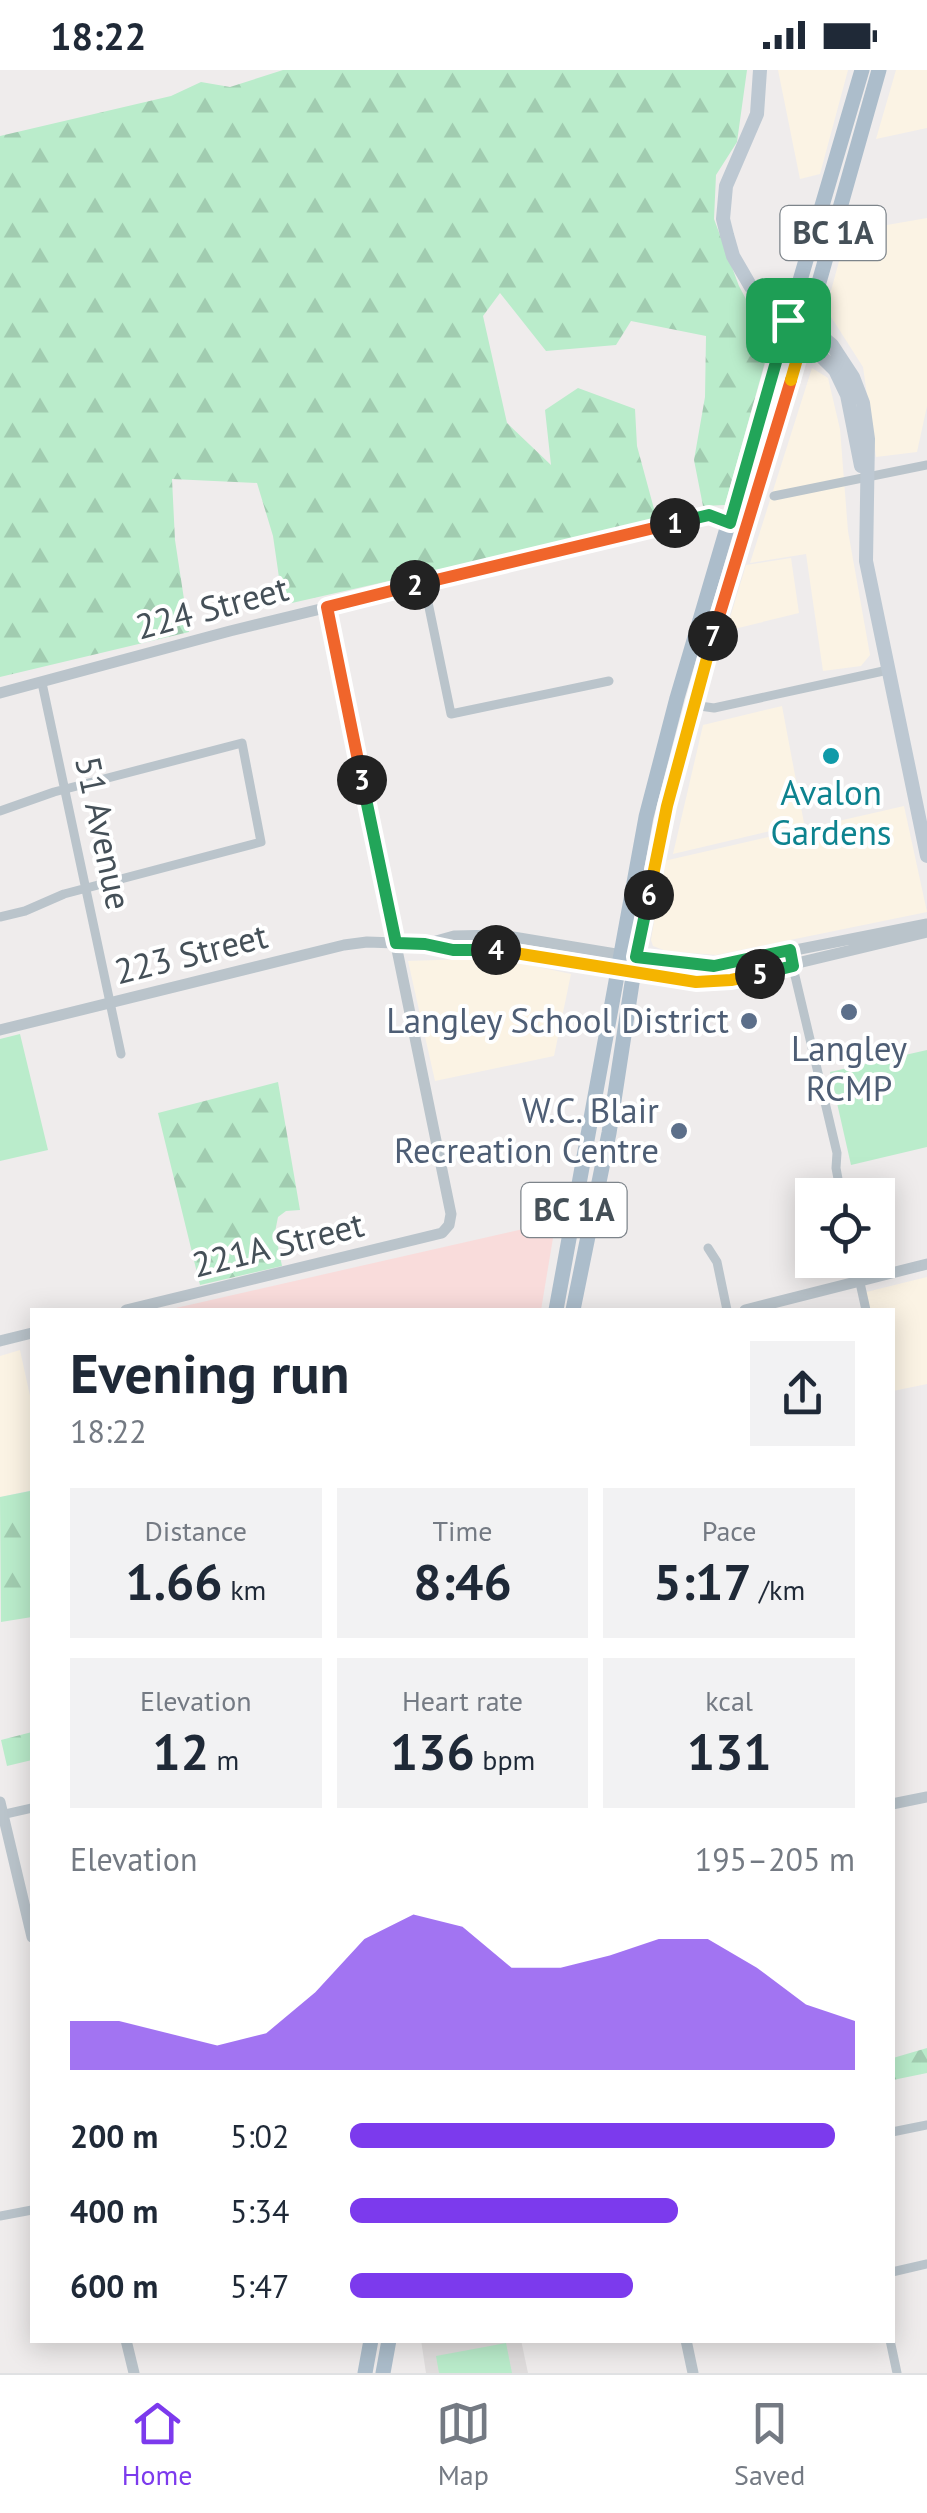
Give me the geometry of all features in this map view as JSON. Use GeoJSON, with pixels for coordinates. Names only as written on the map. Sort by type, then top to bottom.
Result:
{"type":"FeatureCollection","features":[{"type":"Feature","properties":{"kind":"main road"},"geometry":{"type":"LineString","coordinates":[[760,70],[757,114],[731,169],[723,219],[743,276],[760,297],[805,332],[842,384],[864,478],[864,549],[927,856]]}},
{"type":"Feature","properties":{"kind":"main road","name":"BC 1A"},"geometry":{"type":"LineString","coordinates":[[573,1308],[608,1133],[627,963],[655,777],[862,70]]}},
{"type":"Feature","properties":{"kind":"main road","name":"BC 1A"},"geometry":{"type":"LineString","coordinates":[[556,1308],[627,963],[693,705],[879,70]]}},
{"type":"Feature","properties":{"kind":"main road"},"geometry":{"type":"LineString","coordinates":[[365,2373],[370,2343]]}},
{"type":"Feature","properties":{"kind":"main road"},"geometry":{"type":"LineString","coordinates":[[383,2373],[388,2343]]}},
{"type":"Feature","properties":{"kind":"street"},"geometry":{"type":"LineString","coordinates":[[774,496],[927,465]]}},
{"type":"Feature","properties":{"kind":"street","name":"224 Street"},"geometry":{"type":"LineString","coordinates":[[0,693],[327,607],[705,516],[730,523]]}},
{"type":"Feature","properties":{"kind":"street"},"geometry":{"type":"LineString","coordinates":[[424,583],[451,714],[609,681]]}},
{"type":"Feature","properties":{"kind":"street"},"geometry":{"type":"LineString","coordinates":[[327,607],[396,943]]}},
{"type":"Feature","properties":{"kind":"street"},"geometry":{"type":"LineString","coordinates":[[693,705],[714,708],[888,670]]}},
{"type":"Feature","properties":{"kind":"street","name":"51 Avenue"},"geometry":{"type":"LineString","coordinates":[[42,683],[120,1054]]}},
{"type":"Feature","properties":{"kind":"street"},"geometry":{"type":"LineString","coordinates":[[0,811],[65,789],[242,743],[261,842],[87,888],[0,917]]}},
{"type":"Feature","properties":{"kind":"street"},"geometry":{"type":"LineString","coordinates":[[627,963],[714,966],[927,924]]}},
{"type":"Feature","properties":{"kind":"street"},"geometry":{"type":"LineString","coordinates":[[627,963],[714,983],[927,932]]}},
{"type":"Feature","properties":{"kind":"street","name":"223 Street"},"geometry":{"type":"LineString","coordinates":[[0,1030],[344,945],[425,944],[454,936],[500,935],[627,963]]}},
{"type":"Feature","properties":{"kind":"street","name":"221A Street"},"geometry":{"type":"LineString","coordinates":[[134,1308],[442,1233],[449,1225],[451,1214],[396,943]]}},
{"type":"Feature","properties":{"kind":"street"},"geometry":{"type":"LineString","coordinates":[[790,950],[838,1153],[838,1178]]}},
{"type":"Feature","properties":{"kind":"street"},"geometry":{"type":"LineString","coordinates":[[708,1248],[717,1262],[728,1308]]}},
{"type":"Feature","properties":{"kind":"street"},"geometry":{"type":"LineString","coordinates":[[752,1308],[927,1264]]}},
{"type":"Feature","properties":{"kind":"street"},"geometry":{"type":"LineString","coordinates":[[859,1278],[866,1308]]}},
{"type":"Feature","properties":{"kind":"street"},"geometry":{"type":"LineString","coordinates":[[0,1340],[30,1332]]}},
{"type":"Feature","properties":{"kind":"street"},"geometry":{"type":"LineString","coordinates":[[895,1803],[927,1797]]}},
{"type":"Feature","properties":{"kind":"street"},"geometry":{"type":"LineString","coordinates":[[30,1808],[1,1811],[30,1919]]}},
{"type":"Feature","properties":{"kind":"street"},"geometry":{"type":"LineString","coordinates":[[895,2131],[927,2125]]}},
{"type":"Feature","properties":{"kind":"street"},"geometry":{"type":"LineString","coordinates":[[0,2216],[30,2210]]}},
{"type":"Feature","properties":{"kind":"street"},"geometry":{"type":"LineString","coordinates":[[895,2271],[927,2264]]}},
{"type":"Feature","properties":{"kind":"street"},"geometry":{"type":"LineString","coordinates":[[127,2343],[134,2373]]}},
{"type":"Feature","properties":{"kind":"street"},"geometry":{"type":"LineString","coordinates":[[687,2343],[693,2373]]}},
{"type":"Feature","properties":{"kind":"street"},"geometry":{"type":"LineString","coordinates":[[891,2343],[897,2373]]}},
{"type":"Feature","properties":{"kind":"shaded area"},"geometry":{"type":"Polygon","coordinates":[[[778,70],[848,70],[820,174],[800,179],[778,70]]]}},
{"type":"Feature","properties":{"kind":"shaded area"},"geometry":{"type":"Polygon","coordinates":[[[896,70],[927,70],[927,128],[876,139],[896,70]]]}},
{"type":"Feature","properties":{"kind":"shaded area"},"geometry":{"type":"Polygon","coordinates":[[[927,218],[927,406],[917,452],[876,457],[863,367],[826,309],[847,232],[927,218]]]}},
{"type":"Feature","properties":{"kind":"shaded area"},"geometry":{"type":"Polygon","coordinates":[[[812,368],[828,378],[840,429],[848,531],[870,655],[861,666],[823,671],[806,554],[750,563],[812,368]]]}},
{"type":"Feature","properties":{"kind":"shaded area"},"geometry":{"type":"Polygon","coordinates":[[[791,558],[799,613],[726,631],[746,565],[791,558]]]}},
{"type":"Feature","properties":{"kind":"shaded area"},"geometry":{"type":"Polygon","coordinates":[[[782,706],[804,823],[673,854],[703,725],[782,706]]]}},
{"type":"Feature","properties":{"kind":"shaded area"},"geometry":{"type":"Polygon","coordinates":[[[904,806],[927,912],[716,955],[666,951],[653,946],[664,861],[904,806]]]}},
{"type":"Feature","properties":{"kind":"shaded area"},"geometry":{"type":"Polygon","coordinates":[[[497,958],[571,974],[554,1056],[435,1081],[408,961],[497,958]]]}},
{"type":"Feature","properties":{"kind":"shaded area"},"geometry":{"type":"Polygon","coordinates":[[[545,1224],[553,1238],[541,1308],[176,1308],[545,1224]]]}},
{"type":"Feature","properties":{"kind":"shaded area"},"geometry":{"type":"Polygon","coordinates":[[[927,1277],[927,1384],[895,1391],[895,1308],[870,1308],[866,1292],[927,1277]]]}},
{"type":"Feature","properties":{"kind":"shaded area"},"geometry":{"type":"Polygon","coordinates":[[[20,1350],[30,1396],[30,1490],[0,1497],[0,1356],[20,1350]]]}},
{"type":"Feature","properties":{"kind":"shaded area"},"geometry":{"type":"Polygon","coordinates":[[[421,2343],[522,2343],[528,2373],[426,2373],[421,2343]]]}},
{"type":"Feature","properties":{"kind":"green space"},"geometry":{"type":"Polygon","coordinates":[[[283,70],[747,70],[737,142],[716,175],[714,219],[739,286],[770,344],[725,505],[703,506],[694,460],[705,397],[706,336],[631,321],[616,345],[546,351],[500,293],[483,316],[507,423],[551,465],[545,410],[578,388],[635,409],[637,446],[657,520],[283,605],[273,536],[257,483],[172,479],[175,540],[189,632],[0,677],[0,136],[171,96],[201,82],[230,87],[283,70]]]}},
{"type":"Feature","properties":{"kind":"green space"},"geometry":{"type":"Polygon","coordinates":[[[20,1034],[48,1150],[0,1161],[0,1039],[20,1034]]]}},
{"type":"Feature","properties":{"kind":"green space"},"geometry":{"type":"Polygon","coordinates":[[[927,1050],[927,1147],[851,1165],[830,1072],[927,1050]]]}},
{"type":"Feature","properties":{"kind":"green space"},"geometry":{"type":"Polygon","coordinates":[[[278,1082],[300,1210],[286,1211],[278,1217],[275,1232],[282,1266],[200,1285],[158,1113],[278,1082]]]}},
{"type":"Feature","properties":{"kind":"green space"},"geometry":{"type":"Polygon","coordinates":[[[30,1491],[30,1617],[1,1622],[0,1497],[30,1491]]]}},
{"type":"Feature","properties":{"kind":"green space"},"geometry":{"type":"Polygon","coordinates":[[[30,1733],[30,1760],[7,1766],[1,1740],[30,1733]]]}},
{"type":"Feature","properties":{"kind":"green space"},"geometry":{"type":"Polygon","coordinates":[[[927,2048],[927,2073],[895,2080],[895,2057],[927,2048]]]}},
{"type":"Feature","properties":{"kind":"green space"},"geometry":{"type":"Polygon","coordinates":[[[506,2343],[512,2373],[439,2373],[436,2356],[506,2343]]]}},
{"type":"Feature","properties":{"kind":"place","name":"Avalon Gardens"},"geometry":{"type":"Point","coordinates":[831,756]}},
{"type":"Feature","properties":{"kind":"place","name":"Langley RCMP"},"geometry":{"type":"Point","coordinates":[849,1012]}},
{"type":"Feature","properties":{"kind":"place","name":"Langley School District"},"geometry":{"type":"Point","coordinates":[749,1021]}},
{"type":"Feature","properties":{"kind":"place","name":"W.C. Blair Recreation Centre"},"geometry":{"type":"Point","coordinates":[679,1131]}},
{"type":"Feature","properties":{"kind":"route"},"geometry":{"type":"LineString","coordinates":[[788,320],[807,324],[693,705],[667,806],[636,957],[714,966],[790,950],[793,966],[714,983],[696,982],[524,952],[396,943],[327,607],[705,516],[730,523],[788,320]]}}]}
